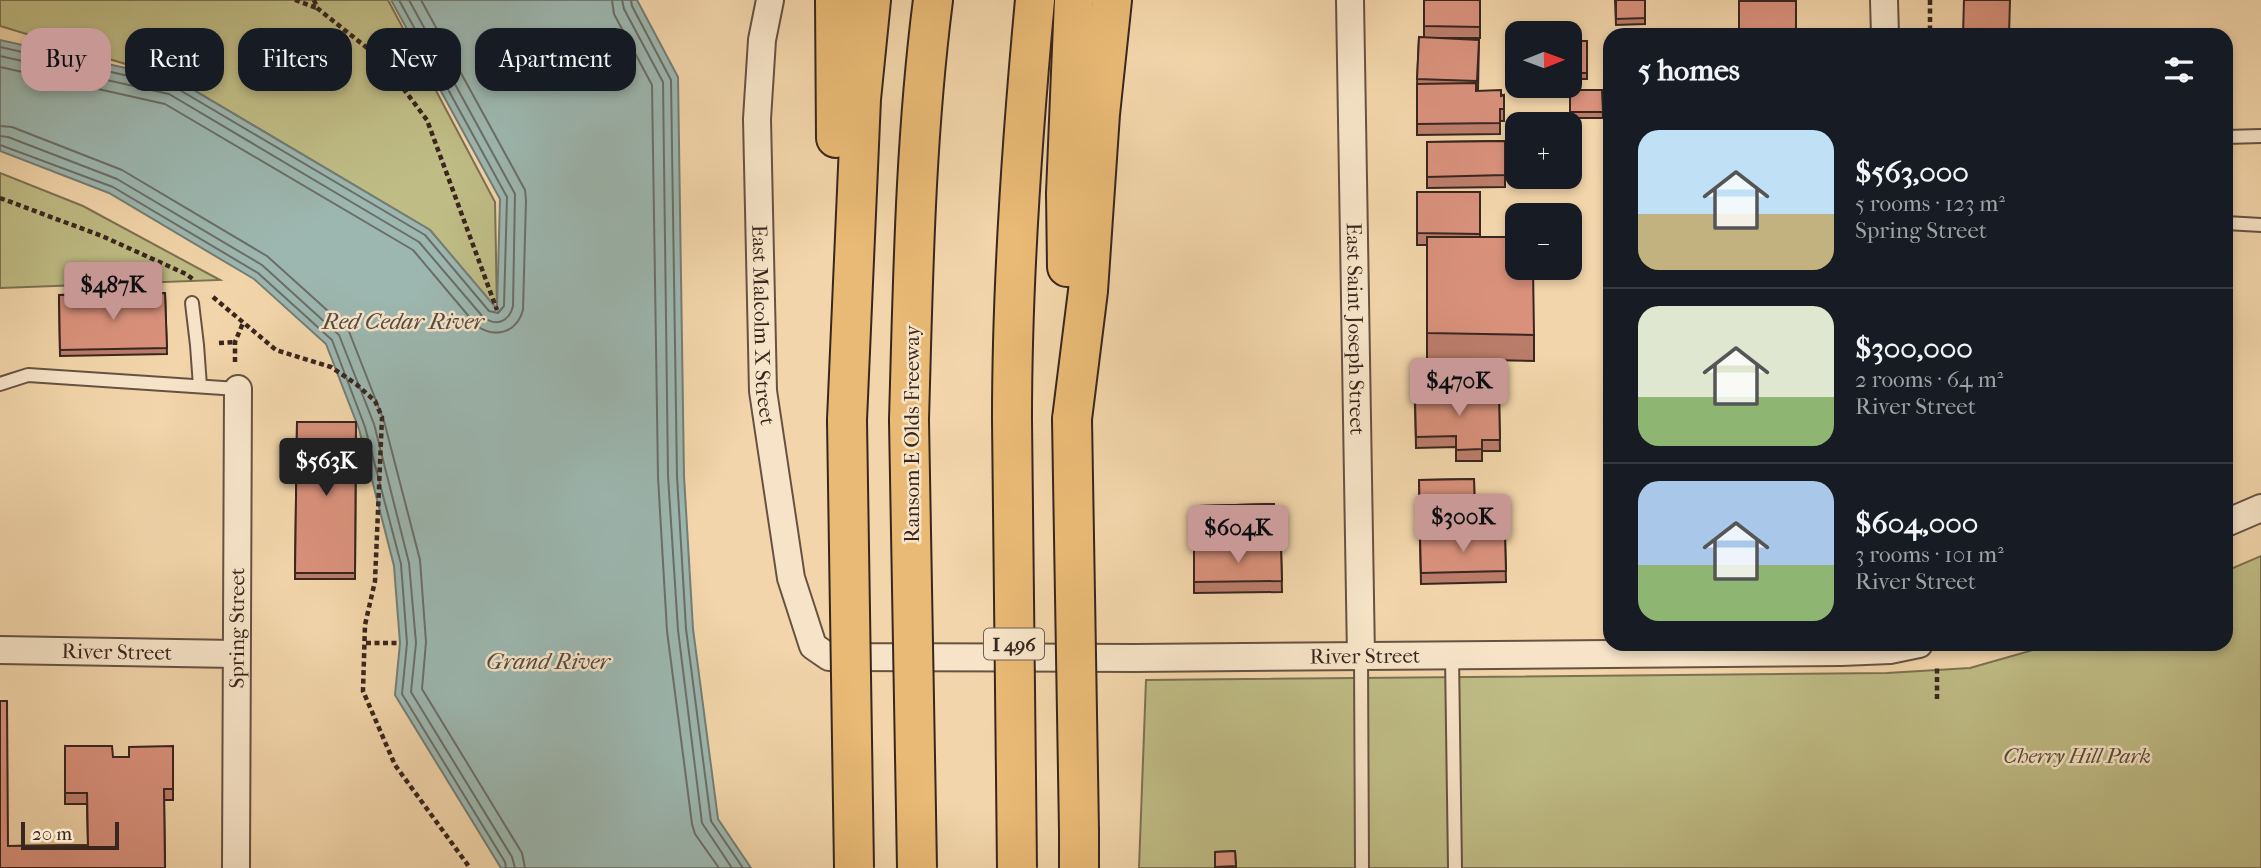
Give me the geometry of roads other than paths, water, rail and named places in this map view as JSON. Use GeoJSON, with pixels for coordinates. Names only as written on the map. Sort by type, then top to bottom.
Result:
{"type":"FeatureCollection","features":[{"type":"Feature","properties":{"kind":"highway"},"geometry":{"type":"LineString","coordinates":[[835,0],[836,164],[847,420],[854,868]]}},
{"type":"Feature","properties":{"kind":"highway"},"geometry":{"type":"LineString","coordinates":[[847,420],[862,99],[871,0]]}},
{"type":"Feature","properties":{"kind":"highway","name":"Ransom E Olds Freeway"},"geometry":{"type":"LineString","coordinates":[[917,868],[909,420],[919,142],[933,0]]}},
{"type":"Feature","properties":{"kind":"highway","name":"I 496"},"geometry":{"type":"LineString","coordinates":[[1017,868],[1012,354],[1016,259],[1035,0]]}},
{"type":"Feature","properties":{"kind":"highway"},"geometry":{"type":"LineString","coordinates":[[1074,0],[1066,193],[1066,310],[1072,419],[1079,868]]}},
{"type":"Feature","properties":{"kind":"highway"},"geometry":{"type":"LineString","coordinates":[[1072,419],[1088,291],[1100,114],[1112,0]]}},
{"type":"Feature","properties":{"kind":"street","name":"East Malcolm X Street"},"geometry":{"type":"LineString","coordinates":[[770,0],[762,40],[757,119],[763,391],[791,578],[813,646]]}},
{"type":"Feature","properties":{"kind":"street","name":"East Saint Joseph Street"},"geometry":{"type":"LineString","coordinates":[[1350,0],[1361,657]]}},
{"type":"Feature","properties":{"kind":"street"},"geometry":{"type":"LineString","coordinates":[[1884,0],[1885,28]]}},
{"type":"Feature","properties":{"kind":"street","name":"Spring Street"},"geometry":{"type":"LineString","coordinates":[[236,868],[238,389]]}},
{"type":"Feature","properties":{"kind":"street"},"geometry":{"type":"LineString","coordinates":[[2233,520],[2261,508]]}},
{"type":"Feature","properties":{"kind":"street","name":"River Street"},"geometry":{"type":"LineString","coordinates":[[813,646],[830,657],[934,659],[1361,657],[1695,651]]}},
{"type":"Feature","properties":{"kind":"street","name":"River Street"},"geometry":{"type":"LineString","coordinates":[[0,650],[235,654]]}},
{"type":"Feature","properties":{"kind":"lane"},"geometry":{"type":"LineString","coordinates":[[2233,137],[2261,136]]}},
{"type":"Feature","properties":{"kind":"lane"},"geometry":{"type":"LineString","coordinates":[[2233,223],[2261,225]]}},
{"type":"Feature","properties":{"kind":"lane"},"geometry":{"type":"LineString","coordinates":[[192,303],[200,386]]}},
{"type":"Feature","properties":{"kind":"lane"},"geometry":{"type":"LineString","coordinates":[[0,384],[28,375],[238,389]]}},
{"type":"Feature","properties":{"kind":"lane"},"geometry":{"type":"LineString","coordinates":[[1452,656],[1455,868]]}},
{"type":"Feature","properties":{"kind":"lane"},"geometry":{"type":"LineString","coordinates":[[1361,657],[1362,868]]}},
{"type":"Feature","properties":{"kind":"water","name":"Grand River"},"geometry":{"type":"Polygon","coordinates":[[[391,0],[637,0],[678,77],[684,476],[693,629],[718,819],[751,868],[501,868],[395,695],[400,643],[394,566],[359,429],[326,344],[254,279],[109,193],[0,151],[0,40],[21,45],[21,91],[111,91],[111,65],[125,68],[125,91],[195,91],[430,230],[497,309],[500,199],[441,91],[461,91],[461,28],[406,28],[391,0]]]}},
{"type":"Feature","properties":{"kind":"water label","name":"Red Cedar River"},"geometry":{"type":"Point","coordinates":[403,321]}},
{"type":"Feature","properties":{"kind":"park label","name":"Cherry Hill Park"},"geometry":{"type":"Point","coordinates":[2077,756]}}]}
